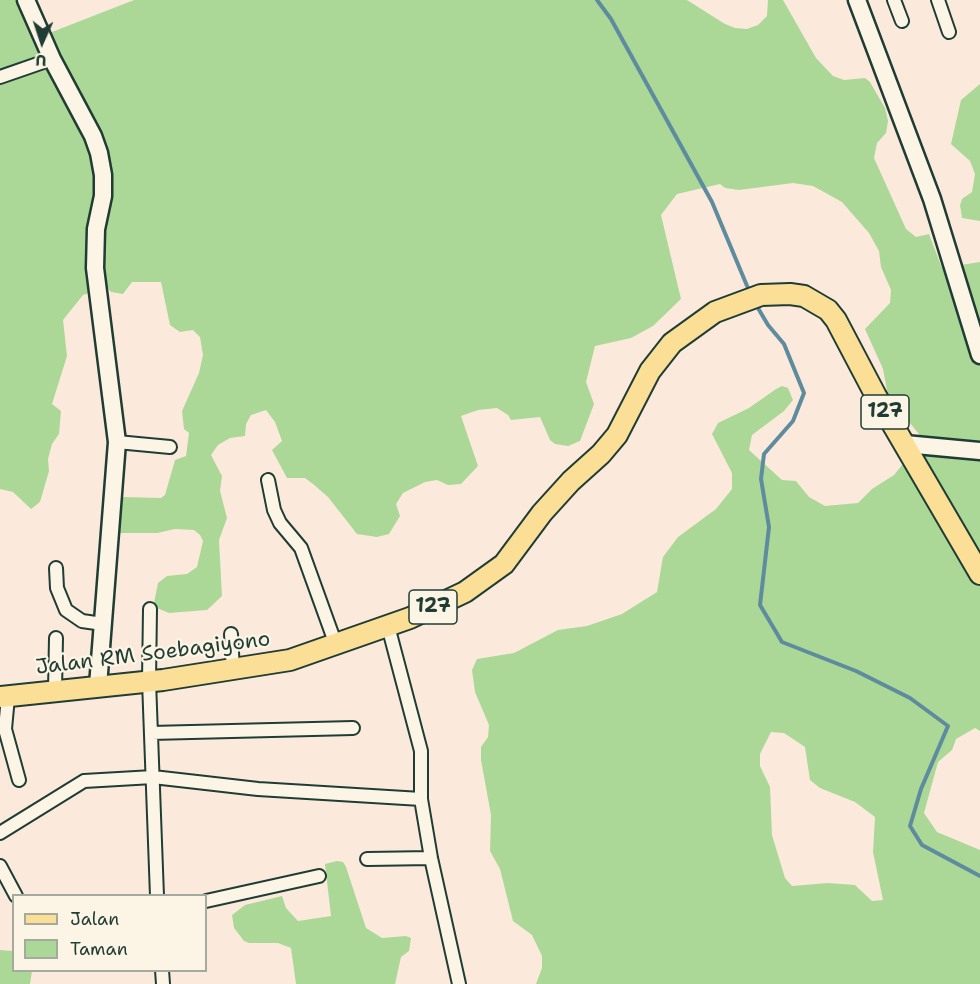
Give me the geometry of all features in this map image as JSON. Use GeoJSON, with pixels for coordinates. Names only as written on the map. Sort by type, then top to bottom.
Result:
{"type":"FeatureCollection","features":[{"type":"Feature","properties":{"kind":"main road","name":"Jalan RM Soebagiyono"},"geometry":{"type":"LineString","coordinates":[[4,697],[149,681],[290,660],[388,626],[465,592],[498,570],[542,513],[617,435],[650,371],[672,343],[715,312],[742,300],[761,295],[790,294],[804,297],[828,310],[980,574]]}},
{"type":"Feature","properties":{"kind":"street"},"geometry":{"type":"LineString","coordinates":[[28,0],[52,59],[99,153],[103,196],[96,229],[95,268],[117,442],[98,686]]}},
{"type":"Feature","properties":{"kind":"street"},"geometry":{"type":"LineString","coordinates":[[894,0],[902,21]]}},
{"type":"Feature","properties":{"kind":"street"},"geometry":{"type":"LineString","coordinates":[[938,0],[949,32]]}},
{"type":"Feature","properties":{"kind":"street"},"geometry":{"type":"LineString","coordinates":[[862,1],[932,199],[980,355]]}},
{"type":"Feature","properties":{"kind":"street"},"geometry":{"type":"LineString","coordinates":[[0,77],[52,59]]}},
{"type":"Feature","properties":{"kind":"street"},"geometry":{"type":"LineString","coordinates":[[117,442],[170,447]]}},
{"type":"Feature","properties":{"kind":"street"},"geometry":{"type":"LineString","coordinates":[[905,444],[980,451]]}},
{"type":"Feature","properties":{"kind":"street"},"geometry":{"type":"LineString","coordinates":[[268,480],[274,510],[280,523],[301,548],[336,645]]}},
{"type":"Feature","properties":{"kind":"street"},"geometry":{"type":"LineString","coordinates":[[56,568],[57,588],[66,610],[82,621],[103,624]]}},
{"type":"Feature","properties":{"kind":"street"},"geometry":{"type":"LineString","coordinates":[[150,609],[149,681],[158,894]]}},
{"type":"Feature","properties":{"kind":"street"},"geometry":{"type":"LineString","coordinates":[[388,626],[421,751],[421,799],[431,858],[459,984]]}},
{"type":"Feature","properties":{"kind":"street"},"geometry":{"type":"LineString","coordinates":[[231,634],[233,670]]}},
{"type":"Feature","properties":{"kind":"street"},"geometry":{"type":"LineString","coordinates":[[55,691],[56,638]]}},
{"type":"Feature","properties":{"kind":"street"},"geometry":{"type":"LineString","coordinates":[[4,697],[5,729],[19,780]]}},
{"type":"Feature","properties":{"kind":"street"},"geometry":{"type":"LineString","coordinates":[[151,733],[353,728]]}},
{"type":"Feature","properties":{"kind":"street"},"geometry":{"type":"LineString","coordinates":[[0,833],[84,781],[153,777],[258,789],[421,799]]}},
{"type":"Feature","properties":{"kind":"street"},"geometry":{"type":"LineString","coordinates":[[367,860],[431,858]]}},
{"type":"Feature","properties":{"kind":"street"},"geometry":{"type":"LineString","coordinates":[[0,866],[15,894]]}},
{"type":"Feature","properties":{"kind":"street"},"geometry":{"type":"LineString","coordinates":[[207,900],[319,876]]}},
{"type":"Feature","properties":{"kind":"green space"},"geometry":{"type":"Polygon","coordinates":[[[0,0],[15,0],[34,33],[52,32],[134,0],[687,0],[725,24],[747,29],[758,25],[767,16],[768,0],[783,0],[816,58],[833,76],[844,80],[865,78],[870,82],[885,108],[888,121],[886,133],[877,143],[874,158],[906,229],[916,237],[929,234],[942,268],[980,262],[980,731],[975,728],[956,739],[952,750],[938,762],[924,813],[937,832],[980,850],[980,984],[536,984],[542,968],[542,956],[532,935],[513,921],[500,869],[490,851],[491,815],[481,760],[481,747],[488,737],[489,725],[475,692],[472,670],[477,659],[514,653],[558,630],[587,626],[622,614],[657,592],[663,557],[678,537],[716,509],[732,489],[732,473],[712,434],[718,423],[749,408],[782,386],[788,388],[793,400],[784,411],[752,435],[749,450],[782,480],[796,481],[809,497],[825,506],[858,503],[872,489],[894,475],[923,439],[888,396],[883,369],[865,329],[890,303],[891,290],[881,267],[879,251],[869,233],[842,202],[813,186],[793,183],[739,190],[725,188],[720,184],[677,194],[661,215],[681,299],[653,326],[631,338],[595,346],[586,382],[594,404],[580,441],[568,446],[555,444],[550,440],[540,417],[511,420],[508,415],[497,408],[478,410],[461,416],[478,466],[461,484],[448,485],[437,480],[425,482],[403,493],[396,504],[400,516],[389,534],[377,537],[357,534],[328,497],[313,484],[305,478],[287,478],[272,450],[282,441],[275,422],[266,410],[251,415],[246,424],[245,436],[230,438],[218,445],[211,455],[222,476],[220,491],[227,518],[219,540],[222,596],[207,610],[169,613],[157,608],[154,603],[158,583],[167,576],[187,574],[197,567],[203,541],[200,535],[194,530],[175,529],[157,533],[120,533],[122,497],[161,498],[165,495],[175,460],[186,456],[189,433],[184,429],[182,411],[199,373],[203,355],[200,337],[193,330],[180,332],[170,325],[161,282],[132,282],[123,294],[111,292],[107,287],[83,295],[63,320],[67,356],[52,404],[61,411],[59,434],[52,444],[48,459],[49,471],[40,502],[31,509],[13,492],[0,489],[0,0]],[[771,732],[760,754],[760,766],[770,787],[772,835],[785,878],[792,886],[828,883],[855,885],[872,901],[883,900],[873,852],[875,817],[855,802],[820,788],[810,780],[805,747],[784,733],[771,732]]]}},
{"type":"Feature","properties":{"kind":"green space"},"geometry":{"type":"Polygon","coordinates":[[[980,84],[980,221],[962,218],[960,205],[962,199],[972,192],[975,174],[970,161],[951,144],[961,100],[980,84]]]}},
{"type":"Feature","properties":{"kind":"green space"},"geometry":{"type":"Polygon","coordinates":[[[343,862],[346,867],[366,928],[382,938],[406,936],[411,938],[409,951],[401,957],[395,984],[296,984],[291,948],[278,943],[249,943],[244,941],[234,928],[232,915],[245,905],[282,896],[286,908],[298,921],[331,916],[325,864],[343,862]]]}},
{"type":"Feature","properties":{"kind":"green space"},"geometry":{"type":"Polygon","coordinates":[[[0,950],[12,951],[12,972],[32,972],[30,984],[0,984],[0,950]]]}},
{"type":"Feature","properties":{"kind":"waterway"},"geometry":{"type":"LineString","coordinates":[[597,0],[611,19],[712,202],[750,293]]}},
{"type":"Feature","properties":{"kind":"waterway"},"geometry":{"type":"LineString","coordinates":[[755,303],[768,325],[784,344],[804,393],[793,421],[764,454],[761,479],[769,527],[760,605],[782,642],[856,671],[910,698],[948,726],[921,789],[910,826],[922,845],[980,876]]}}]}
